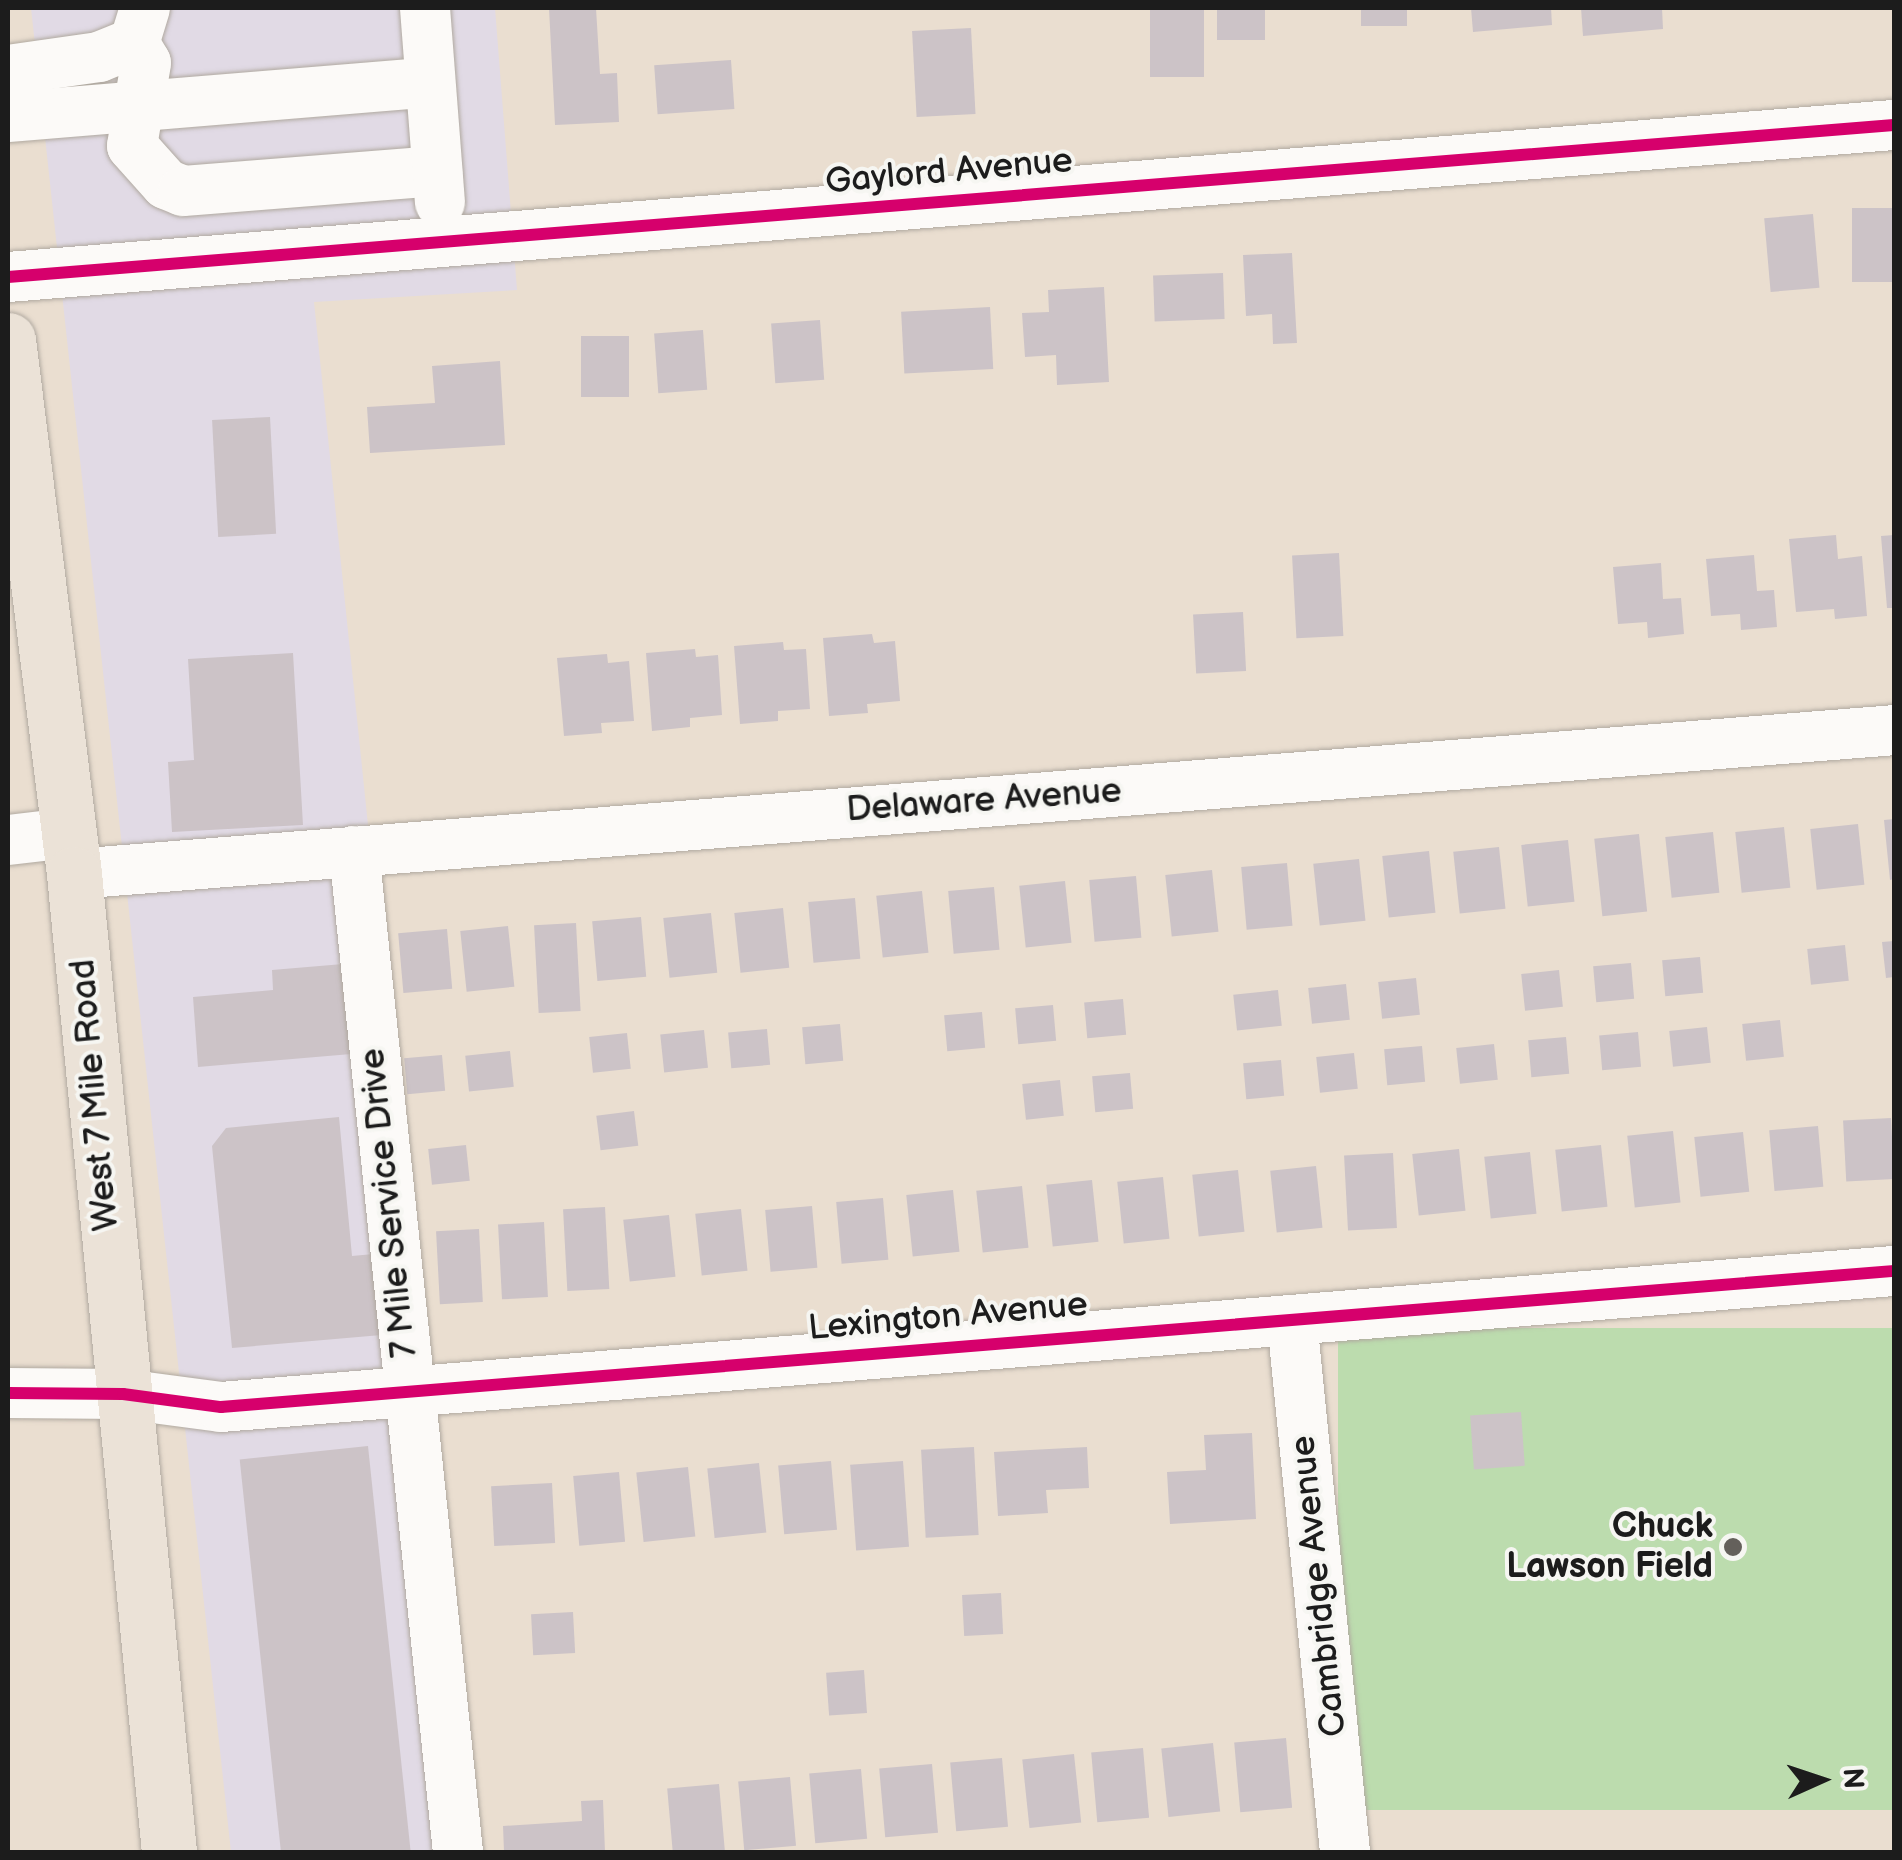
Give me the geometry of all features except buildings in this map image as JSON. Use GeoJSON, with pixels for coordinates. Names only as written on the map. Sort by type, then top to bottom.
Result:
{"type":"FeatureCollection","features":[{"type":"Feature","properties":{"kind":"main road","name":"West 7 Mile Road"},"geometry":{"type":"LineString","coordinates":[[8,340],[71,853],[168,1852]]}},
{"type":"Feature","properties":{"kind":"street"},"geometry":{"type":"LineString","coordinates":[[425,8],[444,242]]}},
{"type":"Feature","properties":{"kind":"street"},"geometry":{"type":"LineString","coordinates":[[8,70],[99,56],[140,25],[146,63],[132,146],[166,184],[183,191],[437,171]]}},
{"type":"Feature","properties":{"kind":"street"},"geometry":{"type":"LineString","coordinates":[[8,117],[430,82]]}},
{"type":"Feature","properties":{"kind":"street","name":"Gaylord Avenue"},"geometry":{"type":"LineString","coordinates":[[8,276],[1894,126]]}},
{"type":"Feature","properties":{"kind":"street","name":"Delaware Avenue"},"geometry":{"type":"LineString","coordinates":[[8,840],[71,853],[354,851],[1894,730]]}},
{"type":"Feature","properties":{"kind":"street","name":"7 Mile Service Drive"},"geometry":{"type":"LineString","coordinates":[[354,851],[458,1852]]}},
{"type":"Feature","properties":{"kind":"street","name":"Lexington Avenue"},"geometry":{"type":"LineString","coordinates":[[8,1393],[123,1394],[221,1407],[1894,1271]]}},
{"type":"Feature","properties":{"kind":"street","name":"Cambridge Avenue"},"geometry":{"type":"LineString","coordinates":[[1292,1320],[1346,1852]]}},
{"type":"Feature","properties":{"kind":"shaded area"},"geometry":{"type":"Polygon","coordinates":[[[31,8],[495,8],[517,290],[314,302],[474,1852],[231,1852],[31,8]]]}},
{"type":"Feature","properties":{"kind":"green space"},"geometry":{"type":"Polygon","coordinates":[[[1338,1328],[1894,1328],[1894,1810],[1338,1810],[1338,1328]]]}},
{"type":"Feature","properties":{"kind":"cycle path"},"geometry":{"type":"LineString","coordinates":[[8,277],[1894,125]]}},
{"type":"Feature","properties":{"kind":"cycle path"},"geometry":{"type":"LineString","coordinates":[[8,1393],[123,1394],[221,1407],[1894,1271]]}},
{"type":"Feature","properties":{"kind":"place","name":"Chuck Lawson Field"},"geometry":{"type":"Point","coordinates":[1733,1547]}}]}
